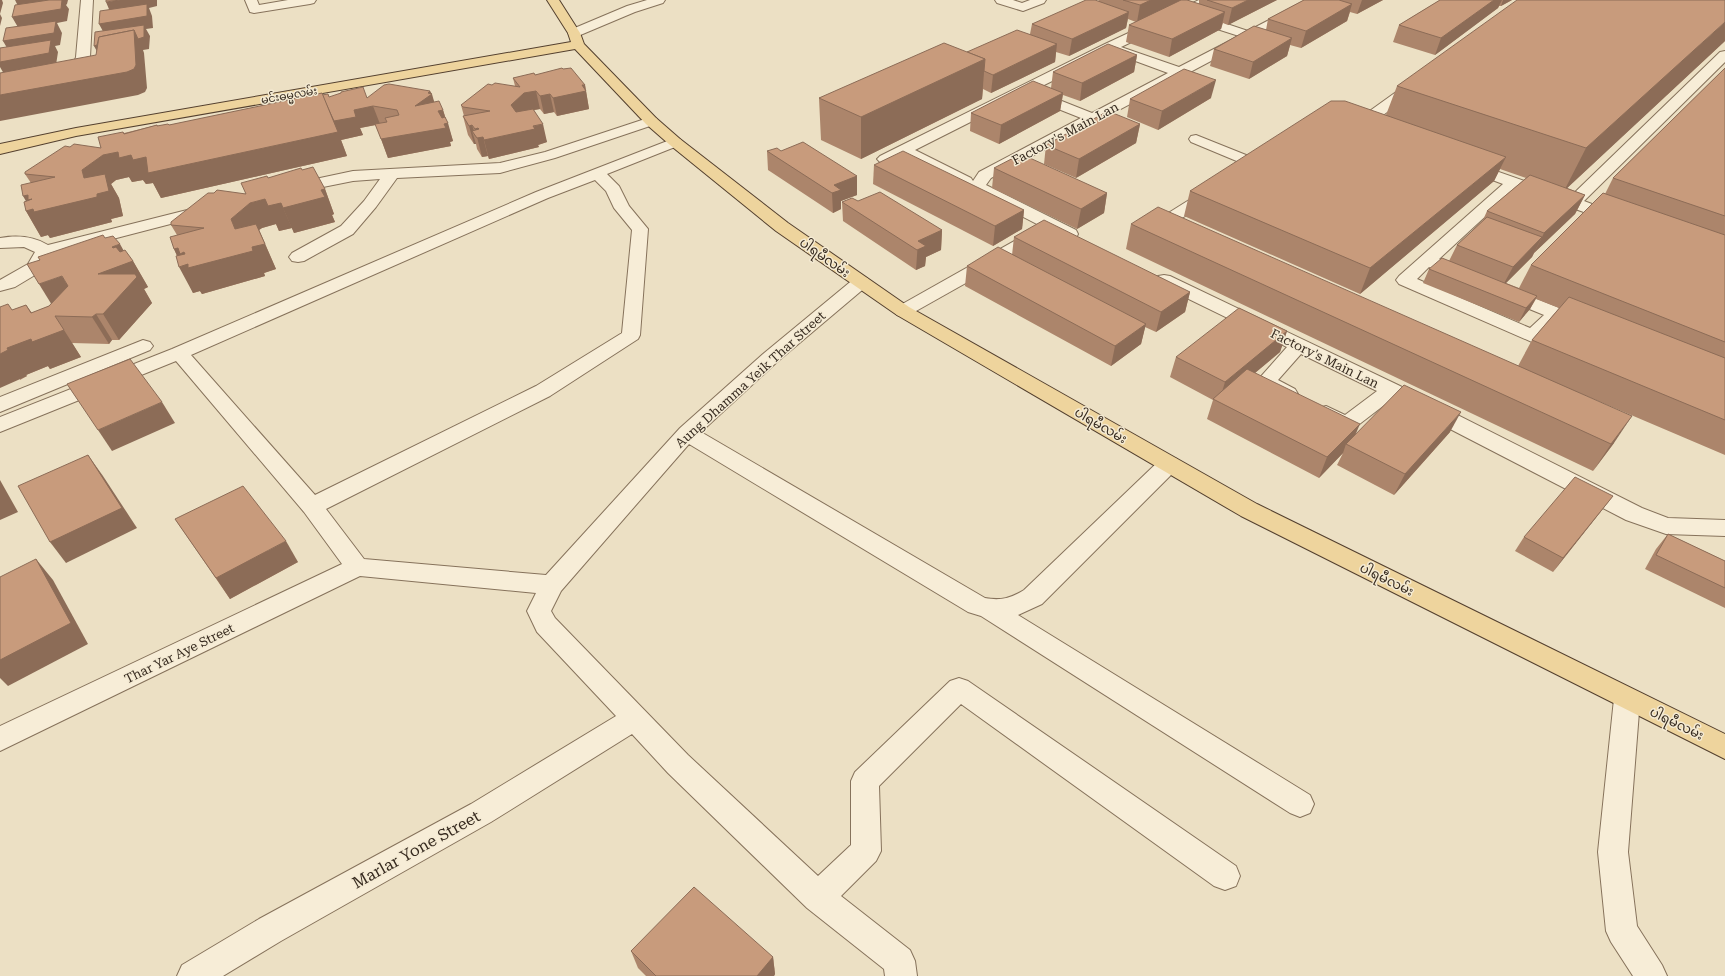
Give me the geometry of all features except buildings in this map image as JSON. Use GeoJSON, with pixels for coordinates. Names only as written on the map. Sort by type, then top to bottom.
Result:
{"type":"FeatureCollection","features":[{"type":"Feature","properties":{"kind":"main road","name":"ပါရမီလမ်း"},"geometry":{"type":"LineString","coordinates":[[553,0],[576,39],[651,121],[675,142],[782,227],[903,311],[1249,510],[1725,747]]}},
{"type":"Feature","properties":{"kind":"main road","name":"မင်းဓမ္မလမ်း"},"geometry":{"type":"LineString","coordinates":[[0,148],[76,132],[576,39]]}},
{"type":"Feature","properties":{"kind":"street"},"geometry":{"type":"LineString","coordinates":[[50,79],[78,70],[83,57],[87,0]]}},
{"type":"Feature","properties":{"kind":"street"},"geometry":{"type":"LineString","coordinates":[[252,0],[254,9],[310,0]]}},
{"type":"Feature","properties":{"kind":"street"},"geometry":{"type":"LineString","coordinates":[[620,0],[631,9]]}},
{"type":"Feature","properties":{"kind":"street"},"geometry":{"type":"LineString","coordinates":[[576,39],[631,9],[659,0]]}},
{"type":"Feature","properties":{"kind":"street"},"geometry":{"type":"LineString","coordinates":[[1001,0],[1023,7],[1040,0]]}},
{"type":"Feature","properties":{"kind":"street"},"geometry":{"type":"LineString","coordinates":[[885,159],[1110,47],[1209,0]]}},
{"type":"Feature","properties":{"kind":"street","name":"Factory's Main Lan"},"geometry":{"type":"LineString","coordinates":[[977,187],[986,175],[1248,35],[1304,2]]}},
{"type":"Feature","properties":{"kind":"street"},"geometry":{"type":"LineString","coordinates":[[1181,13],[1248,35]]}},
{"type":"Feature","properties":{"kind":"street"},"geometry":{"type":"LineString","coordinates":[[1110,47],[1179,72]]}},
{"type":"Feature","properties":{"kind":"street"},"geometry":{"type":"LineString","coordinates":[[1573,203],[1725,55]]}},
{"type":"Feature","properties":{"kind":"street"},"geometry":{"type":"LineString","coordinates":[[1062,59],[1076,64]]}},
{"type":"Feature","properties":{"kind":"street"},"geometry":{"type":"LineString","coordinates":[[1372,132],[1351,125],[1429,75]]}},
{"type":"Feature","properties":{"kind":"street"},"geometry":{"type":"LineString","coordinates":[[1023,90],[1093,118]]}},
{"type":"Feature","properties":{"kind":"street"},"geometry":{"type":"LineString","coordinates":[[984,98],[997,103]]}},
{"type":"Feature","properties":{"kind":"street"},"geometry":{"type":"LineString","coordinates":[[276,191],[353,176],[500,168],[550,155],[651,121]]}},
{"type":"Feature","properties":{"kind":"street"},"geometry":{"type":"LineString","coordinates":[[1196,139],[1256,163]]}},
{"type":"Feature","properties":{"kind":"street"},"geometry":{"type":"LineString","coordinates":[[0,425],[179,353],[597,173],[675,142]]}},
{"type":"Feature","properties":{"kind":"street"},"geometry":{"type":"LineString","coordinates":[[903,150],[1081,240]]}},
{"type":"Feature","properties":{"kind":"street"},"geometry":{"type":"LineString","coordinates":[[1455,161],[1631,224]]}},
{"type":"Feature","properties":{"kind":"street"},"geometry":{"type":"LineString","coordinates":[[312,506],[543,391],[631,335],[640,229],[622,208],[613,188],[597,173]]}},
{"type":"Feature","properties":{"kind":"street"},"geometry":{"type":"LineString","coordinates":[[298,257],[347,230],[370,204],[392,174]]}},
{"type":"Feature","properties":{"kind":"street"},"geometry":{"type":"LineString","coordinates":[[1514,182],[1405,280],[1532,336],[1556,314]]}},
{"type":"Feature","properties":{"kind":"street"},"geometry":{"type":"LineString","coordinates":[[1168,220],[1225,184]]}},
{"type":"Feature","properties":{"kind":"street"},"geometry":{"type":"LineString","coordinates":[[0,286],[9,283],[34,268],[45,251],[217,207]]}},
{"type":"Feature","properties":{"kind":"street"},"geometry":{"type":"LineString","coordinates":[[903,311],[1053,226]]}},
{"type":"Feature","properties":{"kind":"street"},"geometry":{"type":"LineString","coordinates":[[0,243],[16,241],[35,244],[45,251]]}},
{"type":"Feature","properties":{"kind":"street"},"geometry":{"type":"LineString","coordinates":[[1427,260],[1600,332]]}},
{"type":"Feature","properties":{"kind":"street","name":"Factory's Main Lan"},"geometry":{"type":"LineString","coordinates":[[1152,274],[1392,390],[1634,514],[1666,526],[1725,528]]}},
{"type":"Feature","properties":{"kind":"street","name":"Aung Dhamma Yeik Thar Street"},"geometry":{"type":"LineString","coordinates":[[636,718],[546,625],[540,611],[552,585],[687,433],[770,358],[861,282]]}},
{"type":"Feature","properties":{"kind":"street"},"geometry":{"type":"LineString","coordinates":[[1299,345],[1266,382],[1346,424],[1392,390]]}},
{"type":"Feature","properties":{"kind":"street"},"geometry":{"type":"LineString","coordinates":[[0,405],[144,346]]}},
{"type":"Feature","properties":{"kind":"street"},"geometry":{"type":"LineString","coordinates":[[179,353],[312,506],[357,567],[552,585]]}},
{"type":"Feature","properties":{"kind":"street"},"geometry":{"type":"LineString","coordinates":[[687,433],[977,605],[990,610],[1300,804]]}},
{"type":"Feature","properties":{"kind":"street"},"geometry":{"type":"LineString","coordinates":[[990,610],[1006,610],[1033,597],[1169,464]]}},
{"type":"Feature","properties":{"kind":"street","name":"Thar Yar Aye Street"},"geometry":{"type":"LineString","coordinates":[[0,739],[357,567]]}},
{"type":"Feature","properties":{"kind":"street"},"geometry":{"type":"LineString","coordinates":[[818,897],[866,851],[865,781],[959,689],[1225,876]]}},
{"type":"Feature","properties":{"kind":"street"},"geometry":{"type":"LineString","coordinates":[[1627,699],[1613,852],[1622,931],[1651,976]]}},
{"type":"Feature","properties":{"kind":"street"},"geometry":{"type":"LineString","coordinates":[[636,718],[678,764],[818,897],[900,968]]}},
{"type":"Feature","properties":{"kind":"street","name":"Marlar Yone Street"},"geometry":{"type":"LineString","coordinates":[[193,976],[270,930],[481,813],[636,718]]}}]}
